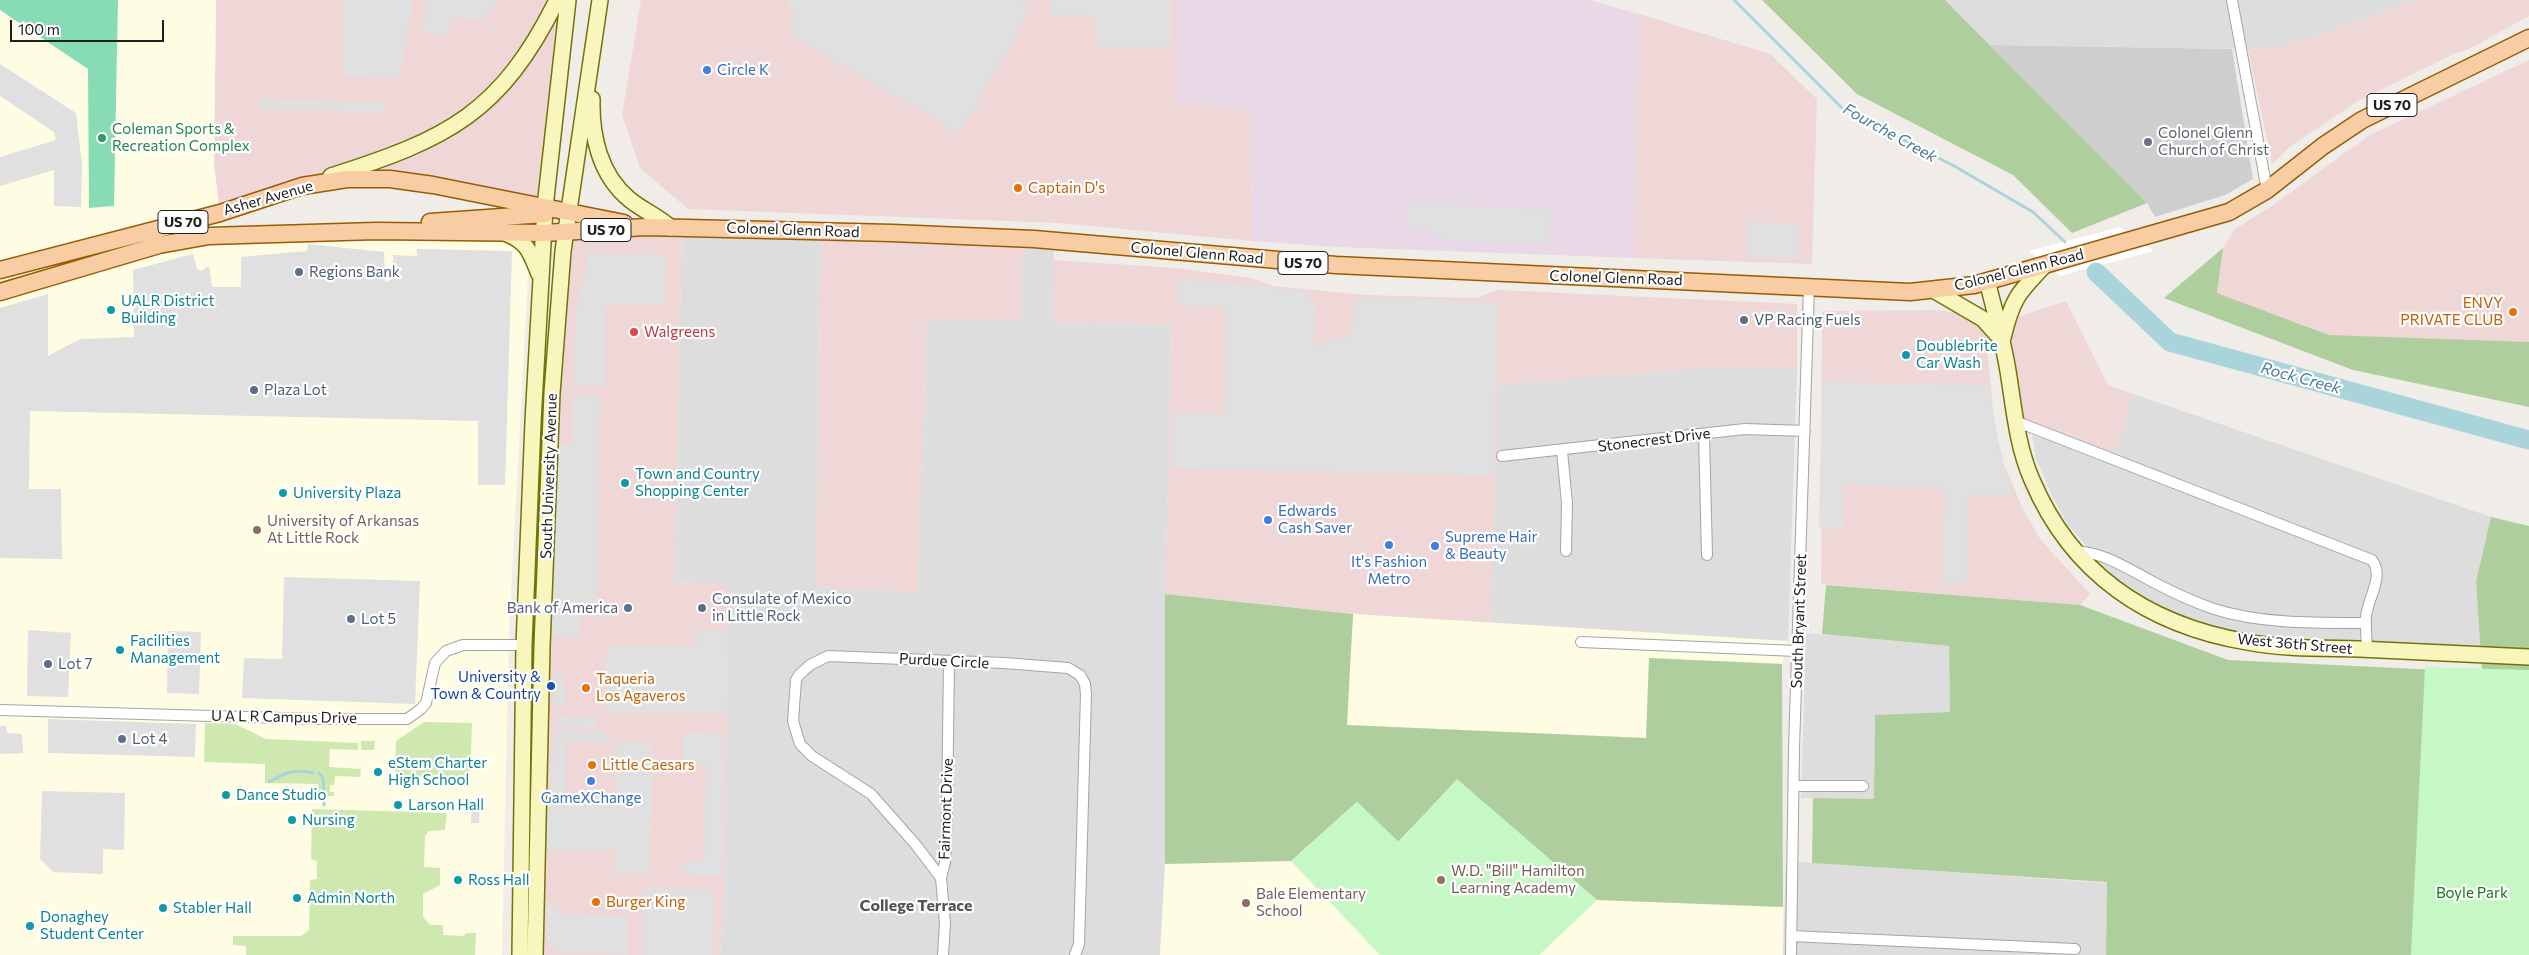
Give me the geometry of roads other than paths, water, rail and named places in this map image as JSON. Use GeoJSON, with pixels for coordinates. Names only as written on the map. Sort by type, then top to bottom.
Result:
{"type":"FeatureCollection","features":[{"type":"Feature","properties":{"kind":"main road"},"geometry":{"type":"LineString","coordinates":[[302,186],[402,153],[438,136],[467,117],[497,91],[520,65],[533,46],[557,0]]}},
{"type":"Feature","properties":{"kind":"main road","name":"South University Avenue"},"geometry":{"type":"LineString","coordinates":[[520,955],[524,645],[533,422],[542,279],[544,211],[568,0]]}},
{"type":"Feature","properties":{"kind":"main road","name":"South University Avenue"},"geometry":{"type":"LineString","coordinates":[[535,955],[542,646],[552,407],[566,232],[600,0]]}},
{"type":"Feature","properties":{"kind":"main road","name":"Colonel Glenn Road"},"geometry":{"type":"LineString","coordinates":[[566,232],[646,227],[1028,239],[1332,265],[1910,292],[1935,291],[1987,281],[2229,212],[2267,190],[2322,146],[2362,120],[2529,38]]}},
{"type":"Feature","properties":{"kind":"main road"},"geometry":{"type":"LineString","coordinates":[[592,61],[591,109],[596,141],[605,171],[628,198],[671,228]]}},
{"type":"Feature","properties":{"kind":"main road","name":"Asher Avenue"},"geometry":{"type":"LineString","coordinates":[[0,270],[220,213],[302,186],[347,179],[390,179],[432,185],[544,211]]}},
{"type":"Feature","properties":{"kind":"main road"},"geometry":{"type":"LineString","coordinates":[[376,231],[412,223],[544,211]]}},
{"type":"Feature","properties":{"kind":"main road","name":"Colonel Glenn Road"},"geometry":{"type":"LineString","coordinates":[[544,211],[569,212],[646,227]]}},
{"type":"Feature","properties":{"kind":"main road","name":"Asher Avenue"},"geometry":{"type":"LineString","coordinates":[[0,292],[159,245],[200,237],[257,233],[376,231],[566,232]]}},
{"type":"Feature","properties":{"kind":"main road"},"geometry":{"type":"LineString","coordinates":[[503,232],[514,236],[528,247],[542,279]]}},
{"type":"Feature","properties":{"kind":"main road"},"geometry":{"type":"LineString","coordinates":[[2002,342],[2012,306],[2019,292],[2045,264]]}},
{"type":"Feature","properties":{"kind":"main road","name":"West 36th Street"},"geometry":{"type":"LineString","coordinates":[[1987,281],[2002,342],[2015,421],[2032,481],[2052,520],[2074,551],[2095,574],[2126,598],[2174,622],[2248,643],[2527,660]]}},
{"type":"Feature","properties":{"kind":"main road"},"geometry":{"type":"LineString","coordinates":[[1935,291],[1983,319],[2002,342]]}},
{"type":"Feature","properties":{"kind":"street"},"geometry":{"type":"LineString","coordinates":[[2232,0],[2267,190]]}},
{"type":"Feature","properties":{"kind":"street","name":"South Bryant Street"},"geometry":{"type":"LineString","coordinates":[[1791,955],[1794,786],[1809,287]]}},
{"type":"Feature","properties":{"kind":"street"},"geometry":{"type":"LineString","coordinates":[[2015,421],[2372,560],[2376,565],[2377,574],[2365,623],[2368,650]]}},
{"type":"Feature","properties":{"kind":"street","name":"Stonecrest Drive"},"geometry":{"type":"LineString","coordinates":[[1502,456],[1562,451],[1745,429],[1806,431]]}},
{"type":"Feature","properties":{"kind":"street"},"geometry":{"type":"LineString","coordinates":[[1704,435],[1707,555]]}},
{"type":"Feature","properties":{"kind":"street"},"geometry":{"type":"LineString","coordinates":[[1562,451],[1567,503],[1566,551]]}},
{"type":"Feature","properties":{"kind":"street"},"geometry":{"type":"LineString","coordinates":[[2074,551],[2088,551],[2179,595],[2215,609],[2267,619],[2365,623]]}},
{"type":"Feature","properties":{"kind":"street"},"geometry":{"type":"LineString","coordinates":[[1580,642],[1798,651]]}},
{"type":"Feature","properties":{"kind":"street","name":"U A L R Campus Drive"},"geometry":{"type":"LineString","coordinates":[[0,710],[309,719],[407,719],[421,709],[426,702],[435,663],[446,651],[463,645],[524,645]]}},
{"type":"Feature","properties":{"kind":"street","name":"Purdue Circle"},"geometry":{"type":"LineString","coordinates":[[941,878],[916,845],[870,794],[812,756],[800,744],[793,722],[796,680],[810,665],[828,656],[1068,668],[1080,675],[1084,681],[1086,694],[1079,944],[1075,955]]}},
{"type":"Feature","properties":{"kind":"street","name":"Fairmont Drive"},"geometry":{"type":"LineString","coordinates":[[943,955],[945,923],[941,878],[945,862],[948,813],[949,662]]}},
{"type":"Feature","properties":{"kind":"street"},"geometry":{"type":"LineString","coordinates":[[1794,786],[1863,786]]}},
{"type":"Feature","properties":{"kind":"street"},"geometry":{"type":"LineString","coordinates":[[1791,936],[2075,948]]}},
{"type":"Feature","properties":{"kind":"waterway","name":"Fourche Creek"},"geometry":{"type":"LineString","coordinates":[[1734,0],[1842,108],[1956,167],[2033,212],[2065,242]]}},
{"type":"Feature","properties":{"kind":"waterway","name":"Rock Creek"},"geometry":{"type":"LineString","coordinates":[[2096,272],[2170,342],[2529,440]]}},
{"type":"Feature","properties":{"kind":"waterway"},"geometry":{"type":"LineString","coordinates":[[269,782],[291,772],[313,773]]}},
{"type":"Feature","properties":{"kind":"waterway"},"geometry":{"type":"LineString","coordinates":[[319,773],[323,778],[324,793]]}},
{"type":"Feature","properties":{"kind":"waterway"},"geometry":{"type":"LineString","coordinates":[[324,796],[324,805]]}},
{"type":"Feature","properties":{"kind":"place","name":"Circle K"},"geometry":{"type":"Point","coordinates":[707,70]}},
{"type":"Feature","properties":{"kind":"place","name":"Coleman Sports & Recreation Complex"},"geometry":{"type":"Point","coordinates":[102,138]}},
{"type":"Feature","properties":{"kind":"place","name":"Colonel Glenn Church of Christ"},"geometry":{"type":"Point","coordinates":[2148,142]}},
{"type":"Feature","properties":{"kind":"place","name":"Captain D's"},"geometry":{"type":"Point","coordinates":[1018,188]}},
{"type":"Feature","properties":{"kind":"place","name":"Regions Bank"},"geometry":{"type":"Point","coordinates":[299,272]}},
{"type":"Feature","properties":{"kind":"place","name":"UALR District Building"},"geometry":{"type":"Point","coordinates":[111,310]}},
{"type":"Feature","properties":{"kind":"place","name":"ENVY PRIVATE CLUB"},"geometry":{"type":"Point","coordinates":[2513,312]}},
{"type":"Feature","properties":{"kind":"place","name":"VP Racing Fuels"},"geometry":{"type":"Point","coordinates":[1744,320]}},
{"type":"Feature","properties":{"kind":"place","name":"Walgreens"},"geometry":{"type":"Point","coordinates":[634,332]}},
{"type":"Feature","properties":{"kind":"place","name":"Doublebrite Car Wash"},"geometry":{"type":"Point","coordinates":[1906,355]}},
{"type":"Feature","properties":{"kind":"place","name":"Plaza Lot"},"geometry":{"type":"Point","coordinates":[254,390]}},
{"type":"Feature","properties":{"kind":"place","name":"Town and Country Shopping Center"},"geometry":{"type":"Point","coordinates":[625,483]}},
{"type":"Feature","properties":{"kind":"place","name":"University Plaza"},"geometry":{"type":"Point","coordinates":[283,493]}},
{"type":"Feature","properties":{"kind":"place","name":"Edwards Cash Saver"},"geometry":{"type":"Point","coordinates":[1268,520]}},
{"type":"Feature","properties":{"kind":"place","name":"University of Arkansas At Little Rock"},"geometry":{"type":"Point","coordinates":[257,530]}},
{"type":"Feature","properties":{"kind":"place","name":"It's Fashion Metro"},"geometry":{"type":"Point","coordinates":[1389,545]}},
{"type":"Feature","properties":{"kind":"place","name":"Supreme Hair & Beauty"},"geometry":{"type":"Point","coordinates":[1435,546]}},
{"type":"Feature","properties":{"kind":"place","name":"Bank of America"},"geometry":{"type":"Point","coordinates":[628,608]}},
{"type":"Feature","properties":{"kind":"place","name":"Consulate of Mexico in Little Rock"},"geometry":{"type":"Point","coordinates":[702,608]}},
{"type":"Feature","properties":{"kind":"place","name":"Lot 5"},"geometry":{"type":"Point","coordinates":[351,619]}},
{"type":"Feature","properties":{"kind":"place","name":"Facilities Management"},"geometry":{"type":"Point","coordinates":[120,650]}},
{"type":"Feature","properties":{"kind":"place","name":"Lot 7"},"geometry":{"type":"Point","coordinates":[48,664]}},
{"type":"Feature","properties":{"kind":"place","name":"University & Town & Country"},"geometry":{"type":"Point","coordinates":[551,686]}},
{"type":"Feature","properties":{"kind":"place","name":"Taqueria Los Agaveros"},"geometry":{"type":"Point","coordinates":[586,688]}},
{"type":"Feature","properties":{"kind":"place","name":"Lot 4"},"geometry":{"type":"Point","coordinates":[122,739]}},
{"type":"Feature","properties":{"kind":"place","name":"Little Caesars"},"geometry":{"type":"Point","coordinates":[592,765]}},
{"type":"Feature","properties":{"kind":"place","name":"eStem Charter High School"},"geometry":{"type":"Point","coordinates":[378,772]}},
{"type":"Feature","properties":{"kind":"place","name":"GameXChange"},"geometry":{"type":"Point","coordinates":[591,781]}},
{"type":"Feature","properties":{"kind":"place","name":"Dance Studio"},"geometry":{"type":"Point","coordinates":[226,795]}},
{"type":"Feature","properties":{"kind":"place","name":"Larson Hall"},"geometry":{"type":"Point","coordinates":[398,805]}},
{"type":"Feature","properties":{"kind":"place","name":"Nursing"},"geometry":{"type":"Point","coordinates":[292,820]}},
{"type":"Feature","properties":{"kind":"place","name":"Ross Hall"},"geometry":{"type":"Point","coordinates":[458,880]}},
{"type":"Feature","properties":{"kind":"place","name":"W.D. \"Bill\" Hamilton Learning Academy"},"geometry":{"type":"Point","coordinates":[1441,880]}},
{"type":"Feature","properties":{"kind":"place","name":"Admin North"},"geometry":{"type":"Point","coordinates":[297,898]}},
{"type":"Feature","properties":{"kind":"place","name":"Burger King"},"geometry":{"type":"Point","coordinates":[596,902]}},
{"type":"Feature","properties":{"kind":"place","name":"Bale Elementary School"},"geometry":{"type":"Point","coordinates":[1246,903]}},
{"type":"Feature","properties":{"kind":"place","name":"Stabler Hall"},"geometry":{"type":"Point","coordinates":[163,908]}},
{"type":"Feature","properties":{"kind":"place","name":"Donaghey Student Center"},"geometry":{"type":"Point","coordinates":[30,926]}},
{"type":"Feature","properties":{"kind":"district","name":"College Terrace"},"geometry":{"type":"Point","coordinates":[916,906]}},
{"type":"Feature","properties":{"kind":"park label","name":"Boyle Park"},"geometry":{"type":"Point","coordinates":[2472,893]}}]}
